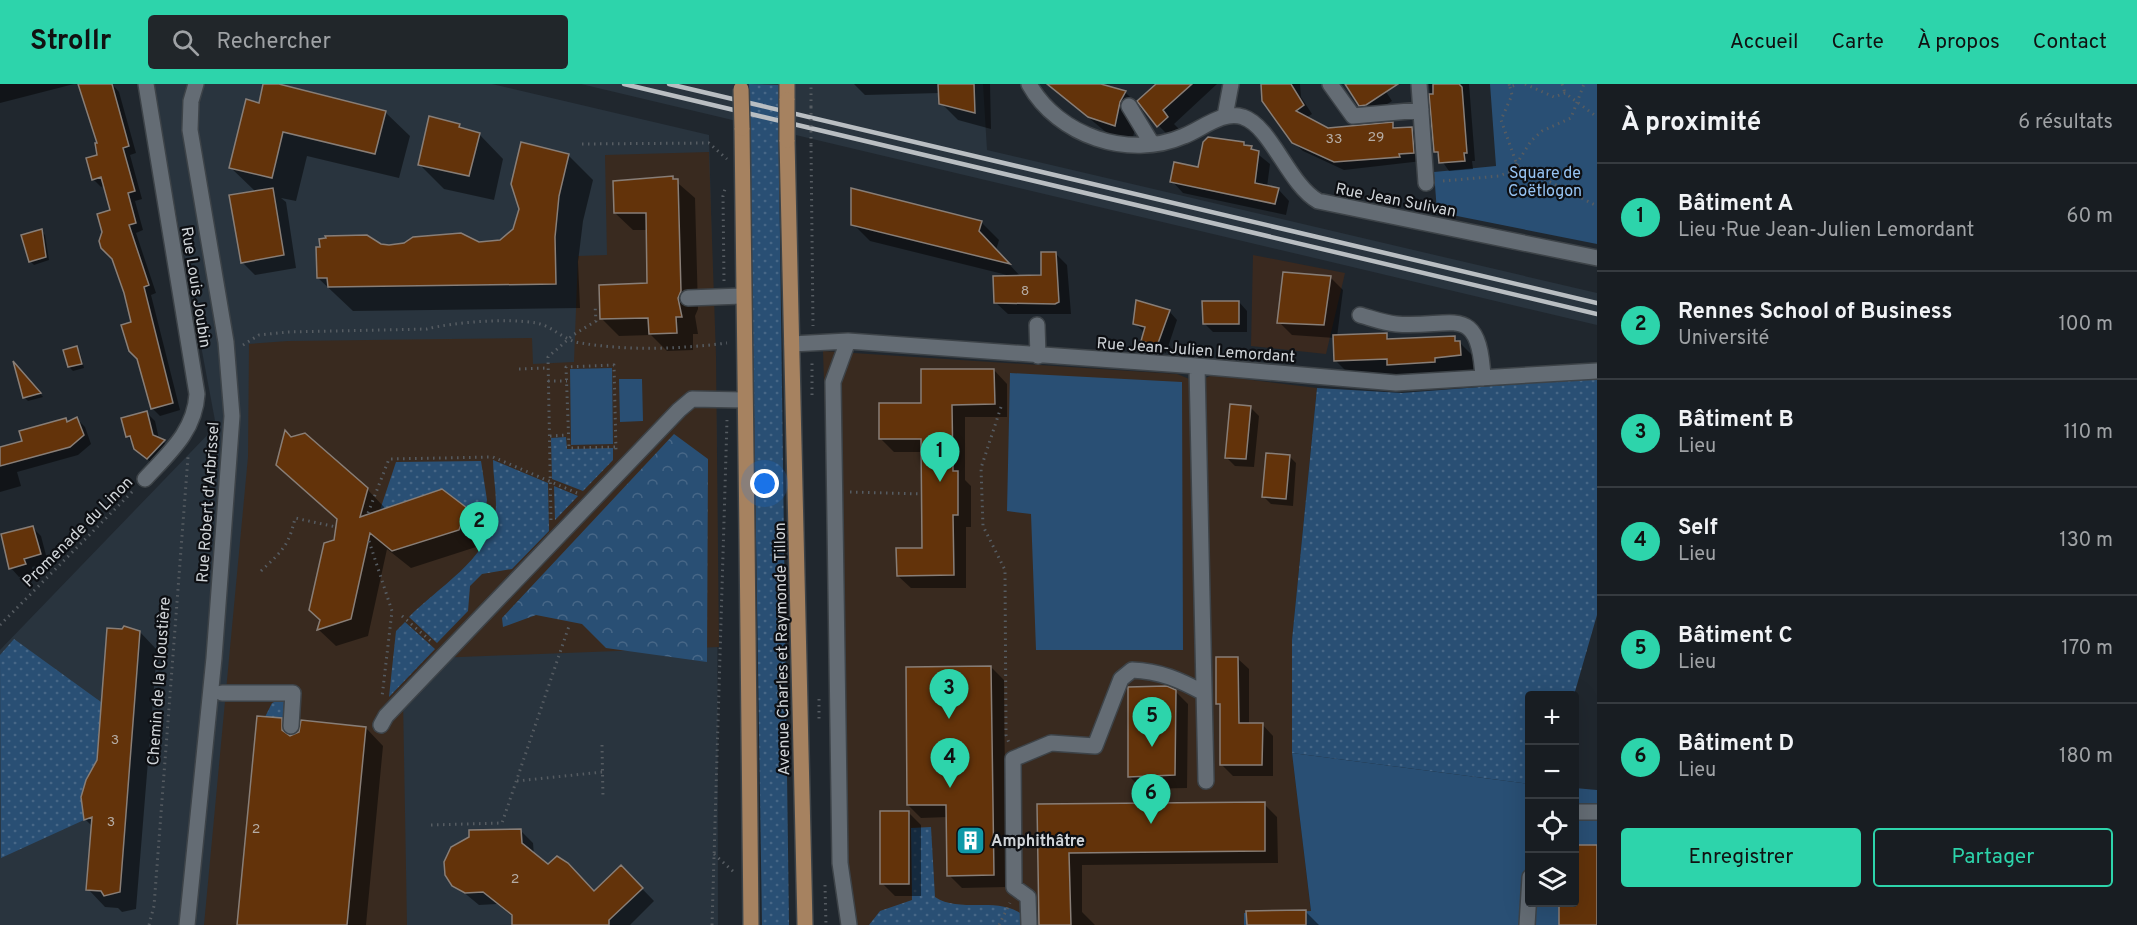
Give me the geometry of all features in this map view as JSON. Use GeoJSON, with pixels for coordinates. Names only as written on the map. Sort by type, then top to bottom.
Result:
{"type":"FeatureCollection","features":[{"type":"Feature","properties":{"kind":"main road","name":"Avenue Charles et Raymonde Tillon"},"geometry":{"type":"LineString","coordinates":[[787,84],[806,925]]}},
{"type":"Feature","properties":{"kind":"main road","name":"Avenue Charles et Raymonde Tillon"},"geometry":{"type":"LineString","coordinates":[[741,87],[742,128],[739,163],[752,805],[751,925]]}},
{"type":"Feature","properties":{"kind":"street","name":"Rue Louis Joubin"},"geometry":{"type":"LineString","coordinates":[[145,479],[180,441],[192,421],[196,394],[146,84]]}},
{"type":"Feature","properties":{"kind":"street","name":"Rue Robert d'Arbrissel"},"geometry":{"type":"LineString","coordinates":[[187,925],[215,646],[231,427],[230,378],[226,342],[190,130],[191,101],[196,84]]}},
{"type":"Feature","properties":{"kind":"street"},"geometry":{"type":"LineString","coordinates":[[1029,84],[1055,116],[1084,133],[1116,144],[1152,144],[1183,137],[1225,116],[1231,84]]}},
{"type":"Feature","properties":{"kind":"street"},"geometry":{"type":"LineString","coordinates":[[1330,84],[1353,116],[1420,110]]}},
{"type":"Feature","properties":{"kind":"street"},"geometry":{"type":"LineString","coordinates":[[1419,84],[1426,183]]}},
{"type":"Feature","properties":{"kind":"street"},"geometry":{"type":"LineString","coordinates":[[1129,106],[1152,144]]}},
{"type":"Feature","properties":{"kind":"street","name":"Rue Jean Sulivan"},"geometry":{"type":"LineString","coordinates":[[1225,116],[1241,116],[1257,126],[1303,189],[1318,201],[1597,258]]}},
{"type":"Feature","properties":{"kind":"street"},"geometry":{"type":"LineString","coordinates":[[688,298],[742,296]]}},
{"type":"Feature","properties":{"kind":"street"},"geometry":{"type":"LineString","coordinates":[[1360,315],[1396,324],[1451,322],[1467,326],[1478,338],[1483,378]]}},
{"type":"Feature","properties":{"kind":"street"},"geometry":{"type":"LineString","coordinates":[[1031,356],[1037,326]]}},
{"type":"Feature","properties":{"kind":"street","name":"Rue Jean-Julien Lemordant"},"geometry":{"type":"LineString","coordinates":[[792,344],[813,341],[848,341],[1396,383],[1597,371]]}},
{"type":"Feature","properties":{"kind":"street"},"geometry":{"type":"LineString","coordinates":[[848,341],[832,382],[840,863],[849,925]]}},
{"type":"Feature","properties":{"kind":"street"},"geometry":{"type":"LineString","coordinates":[[1197,366],[1206,781]]}},
{"type":"Feature","properties":{"kind":"street"},"geometry":{"type":"LineString","coordinates":[[381,725],[386,716],[679,410],[692,399],[744,400]]}},
{"type":"Feature","properties":{"kind":"street"},"geometry":{"type":"LineString","coordinates":[[1029,925],[1029,897],[1014,887],[1013,759],[1051,743],[1095,746],[1121,679],[1132,670],[1150,671],[1174,677],[1204,693]]}},
{"type":"Feature","properties":{"kind":"street"},"geometry":{"type":"LineString","coordinates":[[222,693],[292,693],[291,726]]}},
{"type":"Feature","properties":{"kind":"street"},"geometry":{"type":"LineString","coordinates":[[1579,812],[1597,812]]}},
{"type":"Feature","properties":{"kind":"street"},"geometry":{"type":"LineString","coordinates":[[1527,925],[1528,907]]}},
{"type":"Feature","properties":{"kind":"path"},"geometry":{"type":"LineString","coordinates":[[811,84],[812,398]]}},
{"type":"Feature","properties":{"kind":"path"},"geometry":{"type":"LineString","coordinates":[[1518,84],[1510,85],[1512,95],[1501,120],[1517,165],[1597,206]]}},
{"type":"Feature","properties":{"kind":"path"},"geometry":{"type":"LineString","coordinates":[[1525,84],[1554,97],[1564,93]]}},
{"type":"Feature","properties":{"kind":"path"},"geometry":{"type":"LineString","coordinates":[[1562,84],[1564,93],[1597,117]]}},
{"type":"Feature","properties":{"kind":"path"},"geometry":{"type":"LineString","coordinates":[[1426,183],[1499,176],[1512,171],[1531,141],[1542,131],[1571,118],[1584,84]]}},
{"type":"Feature","properties":{"kind":"path"},"geometry":{"type":"LineString","coordinates":[[582,144],[709,143],[739,163]]}},
{"type":"Feature","properties":{"kind":"path"},"geometry":{"type":"LineString","coordinates":[[725,297],[723,196],[727,186]]}},
{"type":"Feature","properties":{"kind":"path"},"geometry":{"type":"LineString","coordinates":[[551,542],[548,357],[596,321],[595,305]]}},
{"type":"Feature","properties":{"kind":"path"},"geometry":{"type":"LineString","coordinates":[[226,342],[244,345],[259,334],[288,332],[427,329],[447,324],[522,322],[537,323],[568,340],[620,347],[688,347],[742,340]]}},
{"type":"Feature","properties":{"kind":"path"},"geometry":{"type":"LineString","coordinates":[[726,331],[726,354]]}},
{"type":"Feature","properties":{"kind":"path"},"geometry":{"type":"LineString","coordinates":[[615,447],[569,447],[566,368],[614,365],[617,477]]}},
{"type":"Feature","properties":{"kind":"path"},"geometry":{"type":"LineString","coordinates":[[519,369],[548,368]]}},
{"type":"Feature","properties":{"kind":"path"},"geometry":{"type":"LineString","coordinates":[[548,381],[567,381]]}},
{"type":"Feature","properties":{"kind":"path"},"geometry":{"type":"LineString","coordinates":[[712,925],[728,398]]}},
{"type":"Feature","properties":{"kind":"path"},"geometry":{"type":"LineString","coordinates":[[1001,407],[981,468],[983,526],[1005,570],[1006,735],[1013,759]]}},
{"type":"Feature","properties":{"kind":"path"},"geometry":{"type":"LineString","coordinates":[[550,436],[568,435]]}},
{"type":"Feature","properties":{"kind":"path","name":"Chemin de la Cloustière"},"geometry":{"type":"LineString","coordinates":[[149,925],[154,906],[188,448],[180,441]]}},
{"type":"Feature","properties":{"kind":"path"},"geometry":{"type":"LineString","coordinates":[[368,513],[389,459],[494,457],[594,500]]}},
{"type":"Feature","properties":{"kind":"path","name":"Promenade du Linon"},"geometry":{"type":"LineString","coordinates":[[0,625],[145,479]]}},
{"type":"Feature","properties":{"kind":"path"},"geometry":{"type":"LineString","coordinates":[[835,492],[921,494]]}},
{"type":"Feature","properties":{"kind":"path"},"geometry":{"type":"LineString","coordinates":[[261,572],[284,550],[291,537],[295,518],[336,527]]}},
{"type":"Feature","properties":{"kind":"path"},"geometry":{"type":"LineString","coordinates":[[369,541],[392,611],[382,695],[381,725]]}},
{"type":"Feature","properties":{"kind":"path"},"geometry":{"type":"LineString","coordinates":[[402,616],[445,655]]}},
{"type":"Feature","properties":{"kind":"path"},"geometry":{"type":"LineString","coordinates":[[430,825],[502,823],[569,626]]}},
{"type":"Feature","properties":{"kind":"path"},"geometry":{"type":"LineString","coordinates":[[818,691],[819,726]]}},
{"type":"Feature","properties":{"kind":"path"},"geometry":{"type":"LineString","coordinates":[[603,745],[603,798]]}},
{"type":"Feature","properties":{"kind":"path"},"geometry":{"type":"LineString","coordinates":[[517,781],[603,772]]}},
{"type":"Feature","properties":{"kind":"path"},"geometry":{"type":"LineString","coordinates":[[824,878],[826,925]]}},
{"type":"Feature","properties":{"kind":"path"},"geometry":{"type":"LineString","coordinates":[[999,925],[1008,911],[1014,887]]}},
{"type":"Feature","properties":{"kind":"shaded area"},"geometry":{"type":"Polygon","coordinates":[[[152,84],[492,84],[709,135],[717,445],[718,925],[0,925],[0,650],[216,426],[152,84]]]}},
{"type":"Feature","properties":{"kind":"shaded area"},"geometry":{"type":"Polygon","coordinates":[[[581,84],[983,84],[987,150],[1597,293],[1597,325],[581,84]]]}},
{"type":"Feature","properties":{"kind":"shaded area"},"geometry":{"type":"Polygon","coordinates":[[[709,152],[716,356],[719,647],[435,658],[403,699],[407,925],[204,925],[248,457],[249,344],[288,341],[532,338],[533,364],[574,362],[578,256],[607,255],[605,155],[709,152]]]}},
{"type":"Feature","properties":{"kind":"shaded area"},"geometry":{"type":"Polygon","coordinates":[[[1253,255],[1345,273],[1326,354],[1251,346],[1253,255]]]}},
{"type":"Feature","properties":{"kind":"shaded area"},"geometry":{"type":"Polygon","coordinates":[[[823,351],[1177,374],[1197,382],[1212,375],[1317,388],[1292,640],[1292,753],[1311,912],[1245,913],[1244,925],[842,925],[823,351]]]}},
{"type":"Feature","properties":{"kind":"green space"},"geometry":{"type":"Polygon","coordinates":[[[749,84],[778,85],[789,925],[762,925],[749,84]]]}},
{"type":"Feature","properties":{"kind":"green space","name":"Square de Coëtlogon"},"geometry":{"type":"Polygon","coordinates":[[[1490,84],[1597,84],[1597,244],[1437,212],[1434,172],[1496,166],[1490,84]]]}},
{"type":"Feature","properties":{"kind":"green space"},"geometry":{"type":"Polygon","coordinates":[[[612,368],[613,444],[571,445],[570,369],[612,368]]]}},
{"type":"Feature","properties":{"kind":"green space"},"geometry":{"type":"Polygon","coordinates":[[[1010,373],[1182,382],[1183,650],[1036,650],[1031,514],[1007,511],[1010,373]]]}},
{"type":"Feature","properties":{"kind":"green space"},"geometry":{"type":"Polygon","coordinates":[[[1597,378],[1597,615],[1575,691],[1525,691],[1525,783],[1292,753],[1292,640],[1317,388],[1402,393],[1597,378]]]}},
{"type":"Feature","properties":{"kind":"green space"},"geometry":{"type":"Polygon","coordinates":[[[619,379],[642,379],[643,421],[620,422],[619,379]]]}},
{"type":"Feature","properties":{"kind":"green space"},"geometry":{"type":"Polygon","coordinates":[[[674,434],[708,459],[707,662],[606,648],[582,624],[536,615],[503,627],[502,618],[674,434]]]}},
{"type":"Feature","properties":{"kind":"green space"},"geometry":{"type":"Polygon","coordinates":[[[566,437],[567,449],[613,448],[613,460],[583,491],[552,479],[551,438],[566,437]]]}},
{"type":"Feature","properties":{"kind":"green space"},"geometry":{"type":"Polygon","coordinates":[[[493,460],[548,483],[549,531],[512,569],[482,574],[470,586],[468,611],[437,643],[409,617],[472,560],[490,532],[496,509],[493,460]]]}},
{"type":"Feature","properties":{"kind":"green space"},"geometry":{"type":"Polygon","coordinates":[[[481,461],[487,500],[482,525],[470,514],[473,512],[442,489],[380,510],[396,462],[481,461]]]}},
{"type":"Feature","properties":{"kind":"green space"},"geometry":{"type":"Polygon","coordinates":[[[554,486],[578,496],[555,520],[554,486]]]}},
{"type":"Feature","properties":{"kind":"green space"},"geometry":{"type":"Polygon","coordinates":[[[405,622],[435,649],[389,697],[396,631],[405,622]]]}},
{"type":"Feature","properties":{"kind":"green space"},"geometry":{"type":"Polygon","coordinates":[[[14,639],[101,702],[95,779],[88,775],[81,797],[84,820],[1,858],[0,655],[14,639]]]}},
{"type":"Feature","properties":{"kind":"green space"},"geometry":{"type":"Polygon","coordinates":[[[279,700],[284,702],[282,730],[263,721],[272,703],[279,700]]]}},
{"type":"Feature","properties":{"kind":"green space"},"geometry":{"type":"Polygon","coordinates":[[[1292,753],[1525,783],[1525,907],[1579,907],[1579,788],[1597,790],[1597,925],[1244,925],[1244,913],[1311,911],[1292,753]]]}},
{"type":"Feature","properties":{"kind":"green space"},"geometry":{"type":"Polygon","coordinates":[[[931,827],[935,897],[955,904],[1010,908],[1020,913],[1023,925],[869,925],[880,911],[912,900],[911,828],[931,827]]]}},
{"type":"Feature","properties":{"kind":"building"},"geometry":{"type":"Polygon","coordinates":[[[78,84],[112,84],[129,146],[123,148],[135,191],[128,193],[136,223],[129,225],[149,285],[144,287],[173,403],[151,409],[137,359],[129,351],[121,325],[131,322],[124,293],[112,259],[101,248],[99,241],[102,232],[97,214],[110,210],[101,177],[92,180],[86,158],[97,155],[95,143],[97,143],[78,84]]]}},
{"type":"Feature","properties":{"kind":"building"},"geometry":{"type":"Polygon","coordinates":[[[263,84],[279,84],[386,111],[375,154],[283,132],[272,178],[229,168],[246,99],[259,103],[263,84]]]}},
{"type":"Feature","properties":{"kind":"building"},"geometry":{"type":"Polygon","coordinates":[[[938,84],[974,84],[975,113],[939,104],[938,84]]]}},
{"type":"Feature","properties":{"kind":"building"},"geometry":{"type":"Polygon","coordinates":[[[1047,84],[1101,84],[1126,91],[1120,102],[1115,126],[1088,117],[1047,84]]]}},
{"type":"Feature","properties":{"kind":"building"},"geometry":{"type":"Polygon","coordinates":[[[1156,84],[1192,84],[1163,110],[1168,117],[1157,127],[1137,101],[1156,84]]]}},
{"type":"Feature","properties":{"kind":"building"},"geometry":{"type":"Polygon","coordinates":[[[1261,84],[1291,84],[1304,105],[1296,111],[1328,128],[1393,122],[1393,128],[1412,127],[1414,153],[1399,154],[1400,157],[1334,162],[1292,143],[1262,101],[1261,84]]]}},
{"type":"Feature","properties":{"kind":"building"},"geometry":{"type":"Polygon","coordinates":[[[1345,84],[1398,84],[1366,105],[1359,106],[1345,84]]]}},
{"type":"Feature","properties":{"kind":"building"},"geometry":{"type":"Polygon","coordinates":[[[1433,84],[1459,84],[1462,87],[1467,153],[1464,153],[1465,161],[1439,163],[1438,152],[1434,152],[1429,94],[1433,94],[1433,84]]]}},
{"type":"Feature","properties":{"kind":"building"},"geometry":{"type":"Polygon","coordinates":[[[429,116],[460,124],[459,127],[480,133],[469,176],[418,165],[429,116]]]}},
{"type":"Feature","properties":{"kind":"building"},"geometry":{"type":"Polygon","coordinates":[[[1208,137],[1244,142],[1244,145],[1252,146],[1251,149],[1259,151],[1255,183],[1279,188],[1275,204],[1170,182],[1174,162],[1198,167],[1203,142],[1208,137]]]}},
{"type":"Feature","properties":{"kind":"building"},"geometry":{"type":"Polygon","coordinates":[[[521,142],[569,154],[559,196],[555,237],[556,284],[328,287],[327,278],[317,278],[316,247],[320,247],[319,239],[326,238],[325,236],[367,235],[381,244],[389,245],[404,243],[413,237],[461,233],[479,242],[500,240],[513,229],[519,209],[511,184],[521,142]]]}},
{"type":"Feature","properties":{"kind":"building"},"geometry":{"type":"Polygon","coordinates":[[[673,176],[673,179],[678,179],[681,291],[678,298],[682,317],[676,317],[677,333],[649,334],[648,318],[600,319],[599,285],[647,283],[646,213],[614,213],[613,181],[673,176]]]}},
{"type":"Feature","properties":{"kind":"building"},"geometry":{"type":"Polygon","coordinates":[[[273,188],[284,255],[241,263],[229,195],[273,188]]]}},
{"type":"Feature","properties":{"kind":"building"},"geometry":{"type":"Polygon","coordinates":[[[851,188],[982,221],[979,231],[1010,264],[851,225],[851,188]]]}},
{"type":"Feature","properties":{"kind":"building"},"geometry":{"type":"Polygon","coordinates":[[[42,229],[46,257],[29,262],[21,235],[42,229]]]}},
{"type":"Feature","properties":{"kind":"building"},"geometry":{"type":"Polygon","coordinates":[[[1041,252],[1056,252],[1059,302],[1055,304],[994,303],[993,276],[1041,275],[1041,252]]]}},
{"type":"Feature","properties":{"kind":"building"},"geometry":{"type":"Polygon","coordinates":[[[1283,272],[1331,276],[1324,325],[1277,323],[1283,272]]]}},
{"type":"Feature","properties":{"kind":"building"},"geometry":{"type":"Polygon","coordinates":[[[1136,300],[1170,310],[1157,346],[1141,341],[1145,327],[1133,324],[1136,300]]]}},
{"type":"Feature","properties":{"kind":"building"},"geometry":{"type":"Polygon","coordinates":[[[1202,301],[1239,301],[1239,324],[1203,324],[1202,301]]]}},
{"type":"Feature","properties":{"kind":"building"},"geometry":{"type":"Polygon","coordinates":[[[1387,333],[1387,339],[1455,336],[1455,341],[1460,341],[1461,355],[1435,358],[1435,362],[1387,365],[1387,359],[1334,361],[1333,335],[1387,333]]]}},
{"type":"Feature","properties":{"kind":"building"},"geometry":{"type":"Polygon","coordinates":[[[77,346],[82,364],[68,367],[63,350],[77,346]]]}},
{"type":"Feature","properties":{"kind":"building"},"geometry":{"type":"Polygon","coordinates":[[[13,361],[41,393],[23,398],[13,361]]]}},
{"type":"Feature","properties":{"kind":"building"},"geometry":{"type":"Polygon","coordinates":[[[921,369],[994,369],[995,404],[952,405],[953,471],[958,471],[958,515],[953,515],[954,575],[897,576],[896,548],[922,548],[921,439],[879,439],[879,403],[921,403],[921,369]]]}},
{"type":"Feature","properties":{"kind":"building"},"geometry":{"type":"Polygon","coordinates":[[[1230,404],[1251,406],[1246,459],[1225,458],[1230,404]]]}},
{"type":"Feature","properties":{"kind":"building"},"geometry":{"type":"Polygon","coordinates":[[[147,411],[153,435],[165,440],[147,459],[134,449],[130,436],[126,437],[121,418],[147,411]]]}},
{"type":"Feature","properties":{"kind":"building"},"geometry":{"type":"Polygon","coordinates":[[[77,417],[84,435],[70,447],[0,466],[0,447],[22,441],[19,431],[66,418],[67,422],[77,417]]]}},
{"type":"Feature","properties":{"kind":"building"},"geometry":{"type":"Polygon","coordinates":[[[285,430],[291,437],[305,433],[368,488],[360,517],[442,489],[467,508],[459,530],[392,551],[370,533],[351,619],[317,630],[320,620],[309,610],[324,543],[334,540],[337,519],[276,465],[285,430]]]}},
{"type":"Feature","properties":{"kind":"building"},"geometry":{"type":"Polygon","coordinates":[[[1266,453],[1290,455],[1286,499],[1262,497],[1266,453]]]}},
{"type":"Feature","properties":{"kind":"building"},"geometry":{"type":"Polygon","coordinates":[[[33,526],[41,554],[24,559],[26,564],[9,569],[1,534],[33,526]]]}},
{"type":"Feature","properties":{"kind":"building"},"geometry":{"type":"Polygon","coordinates":[[[124,626],[140,631],[120,892],[104,896],[101,891],[86,890],[92,817],[84,820],[81,797],[86,780],[97,760],[107,628],[122,629],[124,626]]]}},
{"type":"Feature","properties":{"kind":"building"},"geometry":{"type":"Polygon","coordinates":[[[1216,657],[1238,657],[1239,723],[1263,723],[1262,765],[1220,765],[1220,704],[1216,704],[1216,657]]]}},
{"type":"Feature","properties":{"kind":"building"},"geometry":{"type":"Polygon","coordinates":[[[991,666],[994,875],[947,876],[946,805],[907,805],[906,667],[991,666]]]}},
{"type":"Feature","properties":{"kind":"building"},"geometry":{"type":"Polygon","coordinates":[[[1167,686],[1176,690],[1175,775],[1128,777],[1128,687],[1167,686]]]}},
{"type":"Feature","properties":{"kind":"building"},"geometry":{"type":"Polygon","coordinates":[[[257,716],[282,718],[282,730],[290,736],[299,732],[301,720],[366,727],[347,925],[237,925],[257,716]]]}},
{"type":"Feature","properties":{"kind":"building"},"geometry":{"type":"Polygon","coordinates":[[[1265,802],[1265,851],[1069,853],[1071,925],[1039,925],[1037,804],[1265,802]]]}},
{"type":"Feature","properties":{"kind":"building"},"geometry":{"type":"Polygon","coordinates":[[[880,811],[909,811],[909,884],[880,884],[880,811]]]}},
{"type":"Feature","properties":{"kind":"building"},"geometry":{"type":"Polygon","coordinates":[[[521,829],[522,843],[548,864],[557,856],[568,863],[594,891],[621,865],[643,888],[609,920],[609,925],[512,925],[512,915],[483,892],[465,893],[452,886],[445,875],[444,862],[451,847],[469,837],[469,830],[521,829]]]}},
{"type":"Feature","properties":{"kind":"building"},"geometry":{"type":"Polygon","coordinates":[[[1579,845],[1597,845],[1597,925],[1559,925],[1559,907],[1579,907],[1579,845]]]}},
{"type":"Feature","properties":{"kind":"building"},"geometry":{"type":"Polygon","coordinates":[[[1306,910],[1306,925],[1247,925],[1246,911],[1306,910]]]}},
{"type":"Feature","properties":{"kind":"railway"},"geometry":{"type":"LineString","coordinates":[[624,84],[1597,314]]}},
{"type":"Feature","properties":{"kind":"railway"},"geometry":{"type":"LineString","coordinates":[[669,84],[1597,303]]}},
{"type":"Feature","properties":{"kind":"place","name":"Bâtiment A"},"geometry":{"type":"Point","coordinates":[940,482]}},
{"type":"Feature","properties":{"kind":"place","name":"Rennes School of Business"},"geometry":{"type":"Point","coordinates":[479,552]}},
{"type":"Feature","properties":{"kind":"place","name":"Bâtiment B"},"geometry":{"type":"Point","coordinates":[949,719]}},
{"type":"Feature","properties":{"kind":"place","name":"Bâtiment C"},"geometry":{"type":"Point","coordinates":[1152,747]}},
{"type":"Feature","properties":{"kind":"place","name":"Self"},"geometry":{"type":"Point","coordinates":[950,788]}},
{"type":"Feature","properties":{"kind":"place","name":"Bâtiment D"},"geometry":{"type":"Point","coordinates":[1151,824]}},
{"type":"Feature","properties":{"kind":"place","name":"Amphithâtre"},"geometry":{"type":"Point","coordinates":[970,840]}}]}
